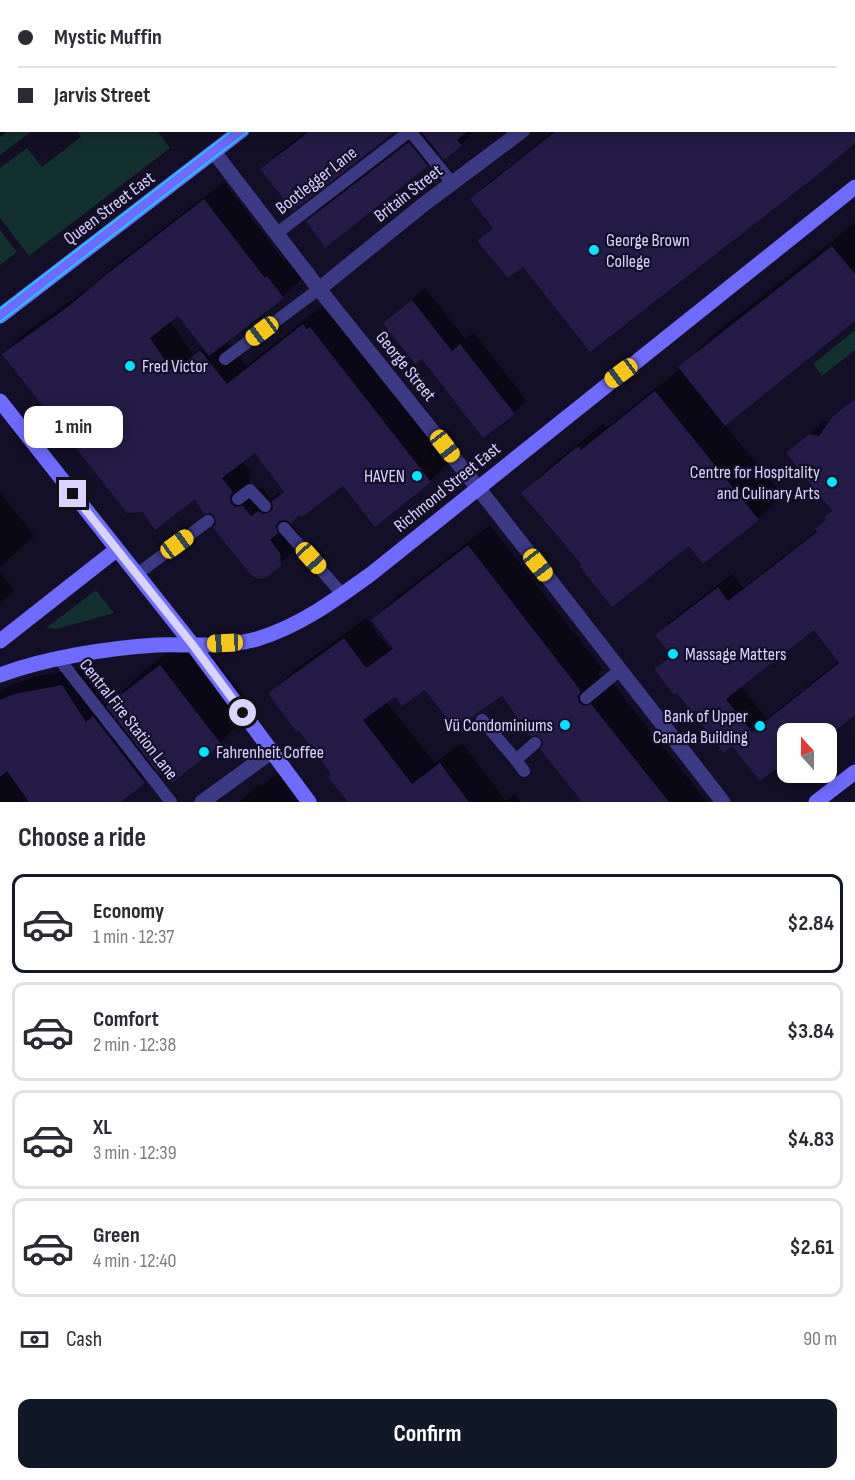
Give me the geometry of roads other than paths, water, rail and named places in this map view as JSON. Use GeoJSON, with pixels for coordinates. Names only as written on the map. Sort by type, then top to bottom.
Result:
{"type":"FeatureCollection","features":[{"type":"Feature","properties":{"kind":"main road","name":"Queen Street East"},"geometry":{"type":"LineString","coordinates":[[0,316],[239,132]]}},
{"type":"Feature","properties":{"kind":"main road","name":"Richmond Street East"},"geometry":{"type":"LineString","coordinates":[[0,675],[59,659],[114,650],[254,639],[293,626],[343,595],[855,187]]}},
{"type":"Feature","properties":{"kind":"main road"},"geometry":{"type":"LineString","coordinates":[[0,401],[192,644],[309,802]]}},
{"type":"Feature","properties":{"kind":"main road"},"geometry":{"type":"LineString","coordinates":[[0,641],[116,550]]}},
{"type":"Feature","properties":{"kind":"main road"},"geometry":{"type":"LineString","coordinates":[[816,802],[855,772]]}},
{"type":"Feature","properties":{"kind":"street","name":"Britain Street"},"geometry":{"type":"LineString","coordinates":[[319,289],[520,132]]}},
{"type":"Feature","properties":{"kind":"street","name":"George Street"},"geometry":{"type":"LineString","coordinates":[[214,152],[723,802]]}},
{"type":"Feature","properties":{"kind":"street"},"geometry":{"type":"LineString","coordinates":[[202,802],[271,752]]}},
{"type":"Feature","properties":{"kind":"lane","name":"Bootlegger Lane"},"geometry":{"type":"LineString","coordinates":[[276,234],[409,132]]}},
{"type":"Feature","properties":{"kind":"lane","name":"Bootlegger Lane"},"geometry":{"type":"LineString","coordinates":[[411,132],[452,183]]}},
{"type":"Feature","properties":{"kind":"lane"},"geometry":{"type":"LineString","coordinates":[[225,359],[319,289]]}},
{"type":"Feature","properties":{"kind":"lane"},"geometry":{"type":"LineString","coordinates":[[238,499],[250,490],[265,506]]}},
{"type":"Feature","properties":{"kind":"lane"},"geometry":{"type":"LineString","coordinates":[[136,575],[208,521]]}},
{"type":"Feature","properties":{"kind":"lane"},"geometry":{"type":"LineString","coordinates":[[284,528],[343,595]]}},
{"type":"Feature","properties":{"kind":"lane","name":"Central Fire Station Lane"},"geometry":{"type":"LineString","coordinates":[[59,659],[171,802]]}},
{"type":"Feature","properties":{"kind":"lane"},"geometry":{"type":"LineString","coordinates":[[586,698],[620,670]]}},
{"type":"Feature","properties":{"kind":"lane"},"geometry":{"type":"LineString","coordinates":[[482,720],[524,771]]}},
{"type":"Feature","properties":{"kind":"lane"},"geometry":{"type":"LineString","coordinates":[[516,760],[535,743]]}},
{"type":"Feature","properties":{"kind":"tram line"},"geometry":{"type":"LineString","coordinates":[[0,309],[230,132]]}},
{"type":"Feature","properties":{"kind":"tram line"},"geometry":{"type":"LineString","coordinates":[[0,322],[247,132]]}},
{"type":"Feature","properties":{"kind":"place","name":"George Brown College"},"geometry":{"type":"Point","coordinates":[594,250]}},
{"type":"Feature","properties":{"kind":"place","name":"Fred Victor"},"geometry":{"type":"Point","coordinates":[130,366]}},
{"type":"Feature","properties":{"kind":"place","name":"HAVEN"},"geometry":{"type":"Point","coordinates":[417,476]}},
{"type":"Feature","properties":{"kind":"place","name":"Centre for Hospitality and Culinary Arts"},"geometry":{"type":"Point","coordinates":[832,482]}},
{"type":"Feature","properties":{"kind":"place","name":"Massage Matters"},"geometry":{"type":"Point","coordinates":[673,654]}},
{"type":"Feature","properties":{"kind":"place","name":"Vü Condominiums"},"geometry":{"type":"Point","coordinates":[565,725]}},
{"type":"Feature","properties":{"kind":"place","name":"Bank of Upper Canada Building"},"geometry":{"type":"Point","coordinates":[760,726]}},
{"type":"Feature","properties":{"kind":"place","name":"Fahrenheit Coffee"},"geometry":{"type":"Point","coordinates":[204,752]}}]}
